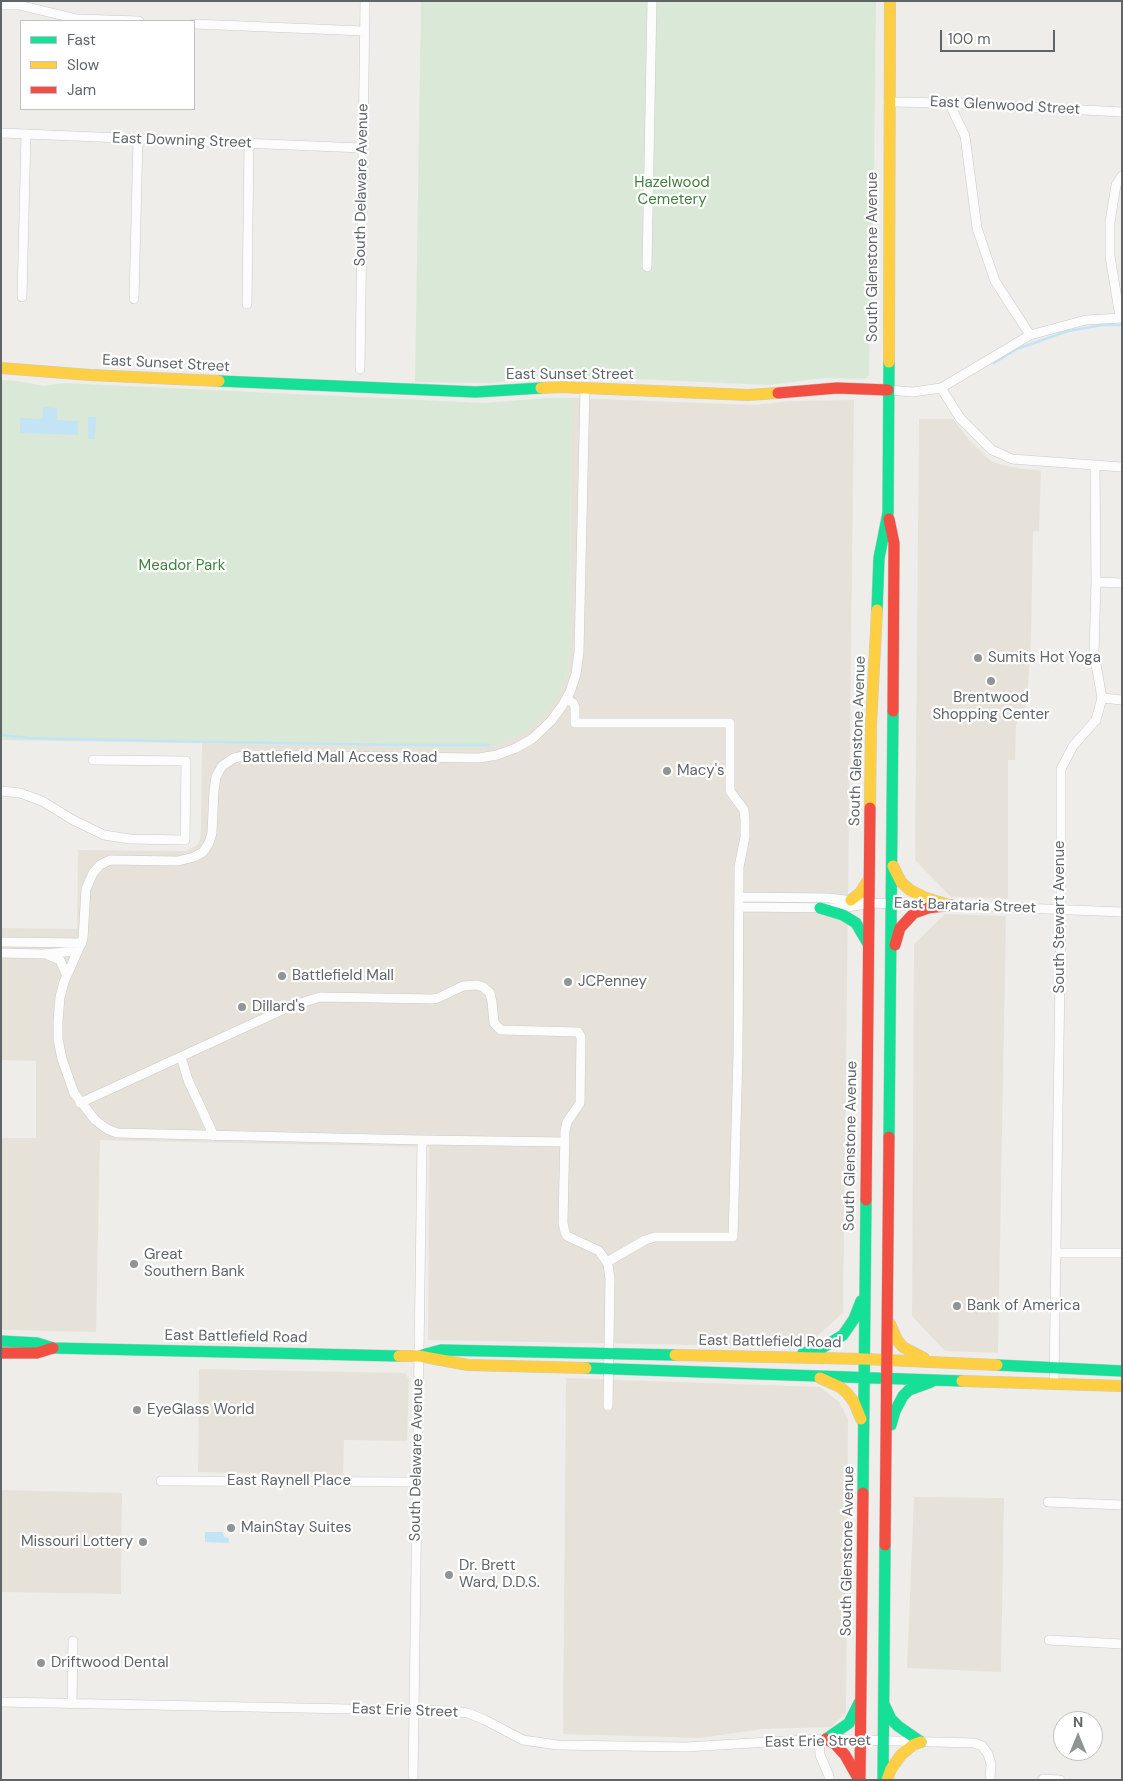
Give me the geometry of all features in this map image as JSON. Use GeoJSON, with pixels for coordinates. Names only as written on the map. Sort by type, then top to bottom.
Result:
{"type":"FeatureCollection","features":[{"type":"Feature","properties":{"kind":"main road","name":"South Glenstone Avenue"},"geometry":{"type":"LineString","coordinates":[[859,1780],[861,1740],[871,725],[879,558],[888,514],[890,1]]}},
{"type":"Feature","properties":{"kind":"main road"},"geometry":{"type":"LineString","coordinates":[[1,359],[26,370]]}},
{"type":"Feature","properties":{"kind":"main road","name":"East Sunset Street"},"geometry":{"type":"LineString","coordinates":[[1,368],[90,375],[476,392],[561,387],[748,394],[837,388],[888,390]]}},
{"type":"Feature","properties":{"kind":"main road"},"geometry":{"type":"LineString","coordinates":[[1,374],[26,370]]}},
{"type":"Feature","properties":{"kind":"main road","name":"South Glenstone Avenue"},"geometry":{"type":"LineString","coordinates":[[883,1780],[894,543],[888,514]]}},
{"type":"Feature","properties":{"kind":"main road"},"geometry":{"type":"LineString","coordinates":[[892,860],[897,876],[910,890],[926,898],[951,905]]}},
{"type":"Feature","properties":{"kind":"main road"},"geometry":{"type":"LineString","coordinates":[[851,900],[863,889],[869,878]]}},
{"type":"Feature","properties":{"kind":"main road"},"geometry":{"type":"LineString","coordinates":[[891,970],[897,936],[900,928],[909,917],[920,910],[951,905]]}},
{"type":"Feature","properties":{"kind":"main road"},"geometry":{"type":"LineString","coordinates":[[820,908],[843,915],[856,923],[863,933],[868,948]]}},
{"type":"Feature","properties":{"kind":"main road"},"geometry":{"type":"LineString","coordinates":[[786,1357],[822,1348],[843,1335],[854,1319],[865,1288]]}},
{"type":"Feature","properties":{"kind":"main road"},"geometry":{"type":"LineString","coordinates":[[887,1317],[893,1333],[903,1347],[916,1355],[937,1362]]}},
{"type":"Feature","properties":{"kind":"main road","name":"East Battlefield Road"},"geometry":{"type":"LineString","coordinates":[[3,1347],[37,1343],[53,1348],[419,1356],[468,1365],[1054,1382],[1122,1386]]}},
{"type":"Feature","properties":{"kind":"main road","name":"East Battlefield Road"},"geometry":{"type":"LineString","coordinates":[[419,1356],[440,1350],[786,1357],[1122,1371]]}},
{"type":"Feature","properties":{"kind":"main road"},"geometry":{"type":"LineString","coordinates":[[808,1375],[840,1387],[847,1393],[859,1411],[864,1432]]}},
{"type":"Feature","properties":{"kind":"main road"},"geometry":{"type":"LineString","coordinates":[[886,1437],[895,1411],[903,1396],[920,1384],[942,1379]]}},
{"type":"Feature","properties":{"kind":"main road"},"geometry":{"type":"LineString","coordinates":[[822,1739],[838,1732],[849,1723],[861,1698]]}},
{"type":"Feature","properties":{"kind":"main road"},"geometry":{"type":"LineString","coordinates":[[883,1702],[891,1719],[921,1742]]}},
{"type":"Feature","properties":{"kind":"main road"},"geometry":{"type":"LineString","coordinates":[[822,1739],[834,1744],[846,1755],[859,1780]]}},
{"type":"Feature","properties":{"kind":"main road"},"geometry":{"type":"LineString","coordinates":[[887,1780],[891,1769],[901,1755],[913,1745],[921,1742]]}},
{"type":"Feature","properties":{"kind":"street","name":"South Delaware Avenue"},"geometry":{"type":"LineString","coordinates":[[360,369],[365,1]]}},
{"type":"Feature","properties":{"kind":"street"},"geometry":{"type":"LineString","coordinates":[[647,267],[652,1]]}},
{"type":"Feature","properties":{"kind":"street"},"geometry":{"type":"LineString","coordinates":[[1,5],[19,5],[77,18],[118,20]]}},
{"type":"Feature","properties":{"kind":"street"},"geometry":{"type":"LineString","coordinates":[[195,24],[364,31]]}},
{"type":"Feature","properties":{"kind":"street","name":"East Glenwood Street"},"geometry":{"type":"LineString","coordinates":[[889,102],[949,103],[1122,112]]}},
{"type":"Feature","properties":{"kind":"street"},"geometry":{"type":"LineString","coordinates":[[949,103],[965,136],[977,228],[994,281],[1030,335]]}},
{"type":"Feature","properties":{"kind":"street","name":"East Downing Street"},"geometry":{"type":"LineString","coordinates":[[1,133],[362,148]]}},
{"type":"Feature","properties":{"kind":"street"},"geometry":{"type":"LineString","coordinates":[[22,296],[26,134]]}},
{"type":"Feature","properties":{"kind":"street"},"geometry":{"type":"LineString","coordinates":[[134,299],[138,139]]}},
{"type":"Feature","properties":{"kind":"street"},"geometry":{"type":"LineString","coordinates":[[248,304],[250,143]]}},
{"type":"Feature","properties":{"kind":"street"},"geometry":{"type":"LineString","coordinates":[[1121,317],[1110,256],[1110,222],[1116,185],[1122,176]]}},
{"type":"Feature","properties":{"kind":"street","name":"East Sunset Street"},"geometry":{"type":"LineString","coordinates":[[888,390],[913,392],[941,388],[1030,335],[1086,320],[1121,317]]}},
{"type":"Feature","properties":{"kind":"street","name":"Battlefield Mall Access Road"},"geometry":{"type":"LineString","coordinates":[[565,1142],[117,1133],[101,1126],[80,1103],[64,1068],[58,1039],[59,1005],[66,974],[80,947],[84,933],[86,889],[90,877],[96,868],[110,860],[178,861],[194,858],[203,852],[209,843],[212,833],[216,777],[222,766],[234,758],[248,755],[451,758],[488,756],[506,752],[532,739],[551,721],[567,699],[576,674],[580,640],[585,388]]}},
{"type":"Feature","properties":{"kind":"street"},"geometry":{"type":"LineString","coordinates":[[941,388],[960,418],[992,450],[1012,460],[1122,467]]}},
{"type":"Feature","properties":{"kind":"street","name":"South Stewart Avenue"},"geometry":{"type":"LineString","coordinates":[[1054,1382],[1061,909],[1061,769],[1073,746],[1096,720],[1102,698],[1094,652],[1096,582],[1095,466]]}},
{"type":"Feature","properties":{"kind":"street"},"geometry":{"type":"LineString","coordinates":[[1096,582],[1122,583]]}},
{"type":"Feature","properties":{"kind":"street"},"geometry":{"type":"LineString","coordinates":[[1102,698],[1122,700]]}},
{"type":"Feature","properties":{"kind":"street"},"geometry":{"type":"LineString","coordinates":[[567,699],[575,707],[575,723],[730,723],[730,791],[741,806],[745,817],[745,836],[739,867],[738,1053],[733,1237],[655,1237],[645,1240],[608,1263]]}},
{"type":"Feature","properties":{"kind":"street"},"geometry":{"type":"LineString","coordinates":[[1,791],[20,793],[42,800],[73,820],[104,835],[130,839],[185,840],[186,761],[93,760]]}},
{"type":"Feature","properties":{"kind":"street"},"geometry":{"type":"LineString","coordinates":[[739,897],[851,900],[869,903]]}},
{"type":"Feature","properties":{"kind":"street"},"geometry":{"type":"LineString","coordinates":[[739,907],[853,907],[869,903]]}},
{"type":"Feature","properties":{"kind":"street","name":"East Barataria Street"},"geometry":{"type":"LineString","coordinates":[[869,903],[1122,912]]}},
{"type":"Feature","properties":{"kind":"street"},"geometry":{"type":"LineString","coordinates":[[1,942],[80,947]]}},
{"type":"Feature","properties":{"kind":"street"},"geometry":{"type":"LineString","coordinates":[[43,954],[80,947]]}},
{"type":"Feature","properties":{"kind":"street"},"geometry":{"type":"LineString","coordinates":[[1,953],[52,956],[60,960],[66,974]]}},
{"type":"Feature","properties":{"kind":"street"},"geometry":{"type":"LineString","coordinates":[[80,1103],[290,1006],[313,998],[432,999],[462,986],[477,985],[490,993],[494,1023],[501,1030],[572,1031],[580,1034],[580,1103],[567,1122],[563,1223],[565,1232],[572,1239],[599,1251],[608,1263],[610,1278],[608,1406]]}},
{"type":"Feature","properties":{"kind":"street"},"geometry":{"type":"LineString","coordinates":[[181,1056],[188,1080],[214,1136]]}},
{"type":"Feature","properties":{"kind":"street","name":"South Delaware Avenue"},"geometry":{"type":"LineString","coordinates":[[413,1780],[422,1140]]}},
{"type":"Feature","properties":{"kind":"street"},"geometry":{"type":"LineString","coordinates":[[1056,1253],[1122,1253]]}},
{"type":"Feature","properties":{"kind":"street","name":"East Raynell Place"},"geometry":{"type":"LineString","coordinates":[[161,1481],[416,1482]]}},
{"type":"Feature","properties":{"kind":"street"},"geometry":{"type":"LineString","coordinates":[[1048,1502],[1122,1505]]}},
{"type":"Feature","properties":{"kind":"street"},"geometry":{"type":"LineString","coordinates":[[1049,1640],[1122,1644]]}},
{"type":"Feature","properties":{"kind":"street"},"geometry":{"type":"LineString","coordinates":[[72,1703],[73,1641]]}},
{"type":"Feature","properties":{"kind":"street","name":"East Erie Street"},"geometry":{"type":"LineString","coordinates":[[1,1702],[450,1711],[468,1714],[485,1720],[523,1740],[549,1744],[686,1747],[822,1739],[974,1743],[982,1746],[989,1757],[990,1780]]}},
{"type":"Feature","properties":{"kind":"street"},"geometry":{"type":"LineString","coordinates":[[822,1739],[820,1755],[829,1780]]}},
{"type":"Feature","properties":{"kind":"street"},"geometry":{"type":"LineString","coordinates":[[1043,1779],[1060,1780]]}},
{"type":"Feature","properties":{"kind":"shaded area","name":"Battlefield Mall"},"geometry":{"type":"Polygon","coordinates":[[[571,398],[754,405],[791,401],[854,400],[843,1313],[805,1347],[428,1340],[429,1147],[100,1140],[96,1332],[4,1330],[1,1328],[1,1138],[36,1138],[36,1061],[1,1060],[1,928],[77,929],[78,850],[186,851],[197,845],[200,840],[201,828],[202,743],[481,748],[502,744],[522,734],[561,688],[568,668],[570,641],[571,398]]]}},
{"type":"Feature","properties":{"kind":"shaded area","name":"Brentwood Shopping Center"},"geometry":{"type":"Polygon","coordinates":[[[919,419],[953,419],[970,441],[992,462],[1041,471],[1039,531],[1033,531],[1031,638],[1027,703],[1016,725],[1015,760],[1008,760],[1008,899],[951,897],[915,860],[919,419]]]}},
{"type":"Feature","properties":{"kind":"shaded area"},"geometry":{"type":"Polygon","coordinates":[[[945,914],[1006,916],[998,1353],[945,1351],[912,1316],[914,944],[945,914]]]}},
{"type":"Feature","properties":{"kind":"shaded area"},"geometry":{"type":"Polygon","coordinates":[[[199,1369],[405,1373],[409,1379],[407,1441],[344,1440],[343,1476],[198,1472],[199,1369]]]}},
{"type":"Feature","properties":{"kind":"shaded area"},"geometry":{"type":"Polygon","coordinates":[[[566,1378],[820,1387],[839,1402],[848,1419],[846,1713],[831,1727],[762,1729],[700,1738],[563,1734],[566,1378]]]}},
{"type":"Feature","properties":{"kind":"shaded area"},"geometry":{"type":"Polygon","coordinates":[[[1,1490],[122,1493],[121,1594],[1,1592],[1,1490]]]}},
{"type":"Feature","properties":{"kind":"shaded area"},"geometry":{"type":"Polygon","coordinates":[[[914,1497],[1004,1498],[1001,1672],[907,1668],[914,1497]]]}},
{"type":"Feature","properties":{"kind":"green space","name":"Hazelwood Cemetery"},"geometry":{"type":"Polygon","coordinates":[[[421,1],[876,1],[873,269],[870,294],[869,375],[865,379],[825,378],[768,385],[568,376],[491,383],[415,382],[421,1]]]}},
{"type":"Feature","properties":{"kind":"green space","name":"Meador Park"},"geometry":{"type":"Polygon","coordinates":[[[1,380],[44,386],[64,383],[484,403],[571,398],[570,641],[568,668],[557,698],[542,718],[522,734],[502,744],[481,748],[1,740],[1,380]]]}},
{"type":"Feature","properties":{"kind":"water"},"geometry":{"type":"Polygon","coordinates":[[[43,407],[57,408],[57,420],[78,421],[78,435],[20,433],[20,418],[42,419],[43,407]]]}},
{"type":"Feature","properties":{"kind":"water"},"geometry":{"type":"Polygon","coordinates":[[[88,417],[96,417],[95,439],[88,439],[88,417]]]}},
{"type":"Feature","properties":{"kind":"water"},"geometry":{"type":"Polygon","coordinates":[[[205,1532],[223,1532],[224,1537],[229,1538],[229,1543],[205,1542],[205,1532]]]}},
{"type":"Feature","properties":{"kind":"waterway"},"geometry":{"type":"LineString","coordinates":[[994,363],[1017,349],[1068,331],[1102,325],[1122,325]]}},
{"type":"Feature","properties":{"kind":"waterway"},"geometry":{"type":"LineString","coordinates":[[1,735],[31,738],[166,741],[489,745]]}},
{"type":"Feature","properties":{"kind":"traffic: fast"},"geometry":{"type":"LineString","coordinates":[[877,610],[879,558],[888,513],[889,362]]}},
{"type":"Feature","properties":{"kind":"traffic: fast"},"geometry":{"type":"LineString","coordinates":[[219,381],[476,392],[541,388]]}},
{"type":"Feature","properties":{"kind":"traffic: fast"},"geometry":{"type":"LineString","coordinates":[[889,1137],[893,711]]}},
{"type":"Feature","properties":{"kind":"traffic: fast"},"geometry":{"type":"LineString","coordinates":[[820,908],[843,915],[856,923],[867,942]]}},
{"type":"Feature","properties":{"kind":"traffic: fast"},"geometry":{"type":"LineString","coordinates":[[863,1493],[866,1200]]}},
{"type":"Feature","properties":{"kind":"traffic: fast"},"geometry":{"type":"LineString","coordinates":[[803,1353],[822,1348],[843,1335],[854,1319],[861,1301]]}},
{"type":"Feature","properties":{"kind":"traffic: fast"},"geometry":{"type":"LineString","coordinates":[[1,1341],[37,1343],[53,1348],[399,1356]]}},
{"type":"Feature","properties":{"kind":"traffic: fast"},"geometry":{"type":"LineString","coordinates":[[422,1355],[441,1350],[675,1355]]}},
{"type":"Feature","properties":{"kind":"traffic: fast"},"geometry":{"type":"LineString","coordinates":[[997,1365],[1122,1371]]}},
{"type":"Feature","properties":{"kind":"traffic: fast"},"geometry":{"type":"LineString","coordinates":[[586,1368],[962,1381]]}},
{"type":"Feature","properties":{"kind":"traffic: fast"},"geometry":{"type":"LineString","coordinates":[[891,1425],[895,1411],[903,1396],[909,1390],[931,1382]]}},
{"type":"Feature","properties":{"kind":"traffic: fast"},"geometry":{"type":"LineString","coordinates":[[883,1780],[885,1545]]}},
{"type":"Feature","properties":{"kind":"traffic: fast"},"geometry":{"type":"LineString","coordinates":[[826,1739],[849,1723],[859,1703]]}},
{"type":"Feature","properties":{"kind":"traffic: fast"},"geometry":{"type":"LineString","coordinates":[[884,1704],[891,1719],[921,1742]]}},
{"type":"Feature","properties":{"kind":"traffic: slow"},"geometry":{"type":"LineString","coordinates":[[889,362],[890,1]]}},
{"type":"Feature","properties":{"kind":"traffic: slow"},"geometry":{"type":"LineString","coordinates":[[1,368],[90,375],[219,381]]}},
{"type":"Feature","properties":{"kind":"traffic: slow"},"geometry":{"type":"LineString","coordinates":[[541,388],[561,387],[748,395],[778,393]]}},
{"type":"Feature","properties":{"kind":"traffic: slow"},"geometry":{"type":"LineString","coordinates":[[870,808],[871,725],[877,610]]}},
{"type":"Feature","properties":{"kind":"traffic: slow"},"geometry":{"type":"LineString","coordinates":[[893,866],[901,882],[910,890],[926,898],[946,904]]}},
{"type":"Feature","properties":{"kind":"traffic: slow"},"geometry":{"type":"LineString","coordinates":[[851,900],[860,893],[869,879]]}},
{"type":"Feature","properties":{"kind":"traffic: slow"},"geometry":{"type":"LineString","coordinates":[[890,1324],[897,1340],[903,1347],[924,1358]]}},
{"type":"Feature","properties":{"kind":"traffic: slow"},"geometry":{"type":"LineString","coordinates":[[675,1355],[864,1359],[997,1365]]}},
{"type":"Feature","properties":{"kind":"traffic: slow"},"geometry":{"type":"LineString","coordinates":[[399,1356],[419,1356],[468,1365],[586,1368]]}},
{"type":"Feature","properties":{"kind":"traffic: slow"},"geometry":{"type":"LineString","coordinates":[[820,1378],[840,1387],[847,1393],[854,1402],[861,1419]]}},
{"type":"Feature","properties":{"kind":"traffic: slow"},"geometry":{"type":"LineString","coordinates":[[962,1381],[1122,1386]]}},
{"type":"Feature","properties":{"kind":"traffic: slow"},"geometry":{"type":"LineString","coordinates":[[887,1780],[891,1769],[901,1755],[913,1745],[921,1742]]}},
{"type":"Feature","properties":{"kind":"traffic: jam"},"geometry":{"type":"LineString","coordinates":[[778,393],[837,388],[888,390]]}},
{"type":"Feature","properties":{"kind":"traffic: jam"},"geometry":{"type":"LineString","coordinates":[[889,519],[894,543],[893,711]]}},
{"type":"Feature","properties":{"kind":"traffic: jam"},"geometry":{"type":"LineString","coordinates":[[866,1200],[870,808]]}},
{"type":"Feature","properties":{"kind":"traffic: jam"},"geometry":{"type":"LineString","coordinates":[[895,945],[900,928],[914,913],[928,908],[951,905]]}},
{"type":"Feature","properties":{"kind":"traffic: jam"},"geometry":{"type":"LineString","coordinates":[[885,1545],[889,1137]]}},
{"type":"Feature","properties":{"kind":"traffic: jam"},"geometry":{"type":"LineString","coordinates":[[1,1353],[37,1353],[53,1348]]}},
{"type":"Feature","properties":{"kind":"traffic: jam"},"geometry":{"type":"LineString","coordinates":[[860,1780],[863,1493]]}},
{"type":"Feature","properties":{"kind":"traffic: jam"},"geometry":{"type":"LineString","coordinates":[[826,1739],[835,1744],[845,1755],[858,1778]]}},
{"type":"Feature","properties":{"kind":"place","name":"Sumits Hot Yoga"},"geometry":{"type":"Point","coordinates":[978,658]}},
{"type":"Feature","properties":{"kind":"place","name":"Brentwood Shopping Center"},"geometry":{"type":"Point","coordinates":[991,681]}},
{"type":"Feature","properties":{"kind":"place","name":"Macy's"},"geometry":{"type":"Point","coordinates":[667,771]}},
{"type":"Feature","properties":{"kind":"place","name":"Battlefield Mall"},"geometry":{"type":"Point","coordinates":[282,976]}},
{"type":"Feature","properties":{"kind":"place","name":"JCPenney"},"geometry":{"type":"Point","coordinates":[568,982]}},
{"type":"Feature","properties":{"kind":"place","name":"Dillard's"},"geometry":{"type":"Point","coordinates":[242,1007]}},
{"type":"Feature","properties":{"kind":"place","name":"Great Southern Bank"},"geometry":{"type":"Point","coordinates":[134,1264]}},
{"type":"Feature","properties":{"kind":"place","name":"Bank of America"},"geometry":{"type":"Point","coordinates":[957,1306]}},
{"type":"Feature","properties":{"kind":"place","name":"EyeGlass World"},"geometry":{"type":"Point","coordinates":[137,1410]}},
{"type":"Feature","properties":{"kind":"place","name":"MainStay Suites"},"geometry":{"type":"Point","coordinates":[231,1528]}},
{"type":"Feature","properties":{"kind":"place","name":"Missouri Lottery"},"geometry":{"type":"Point","coordinates":[143,1542]}},
{"type":"Feature","properties":{"kind":"place","name":"Dr. Brett Ward, D.D.S."},"geometry":{"type":"Point","coordinates":[449,1575]}},
{"type":"Feature","properties":{"kind":"place","name":"Driftwood Dental"},"geometry":{"type":"Point","coordinates":[41,1663]}}]}
